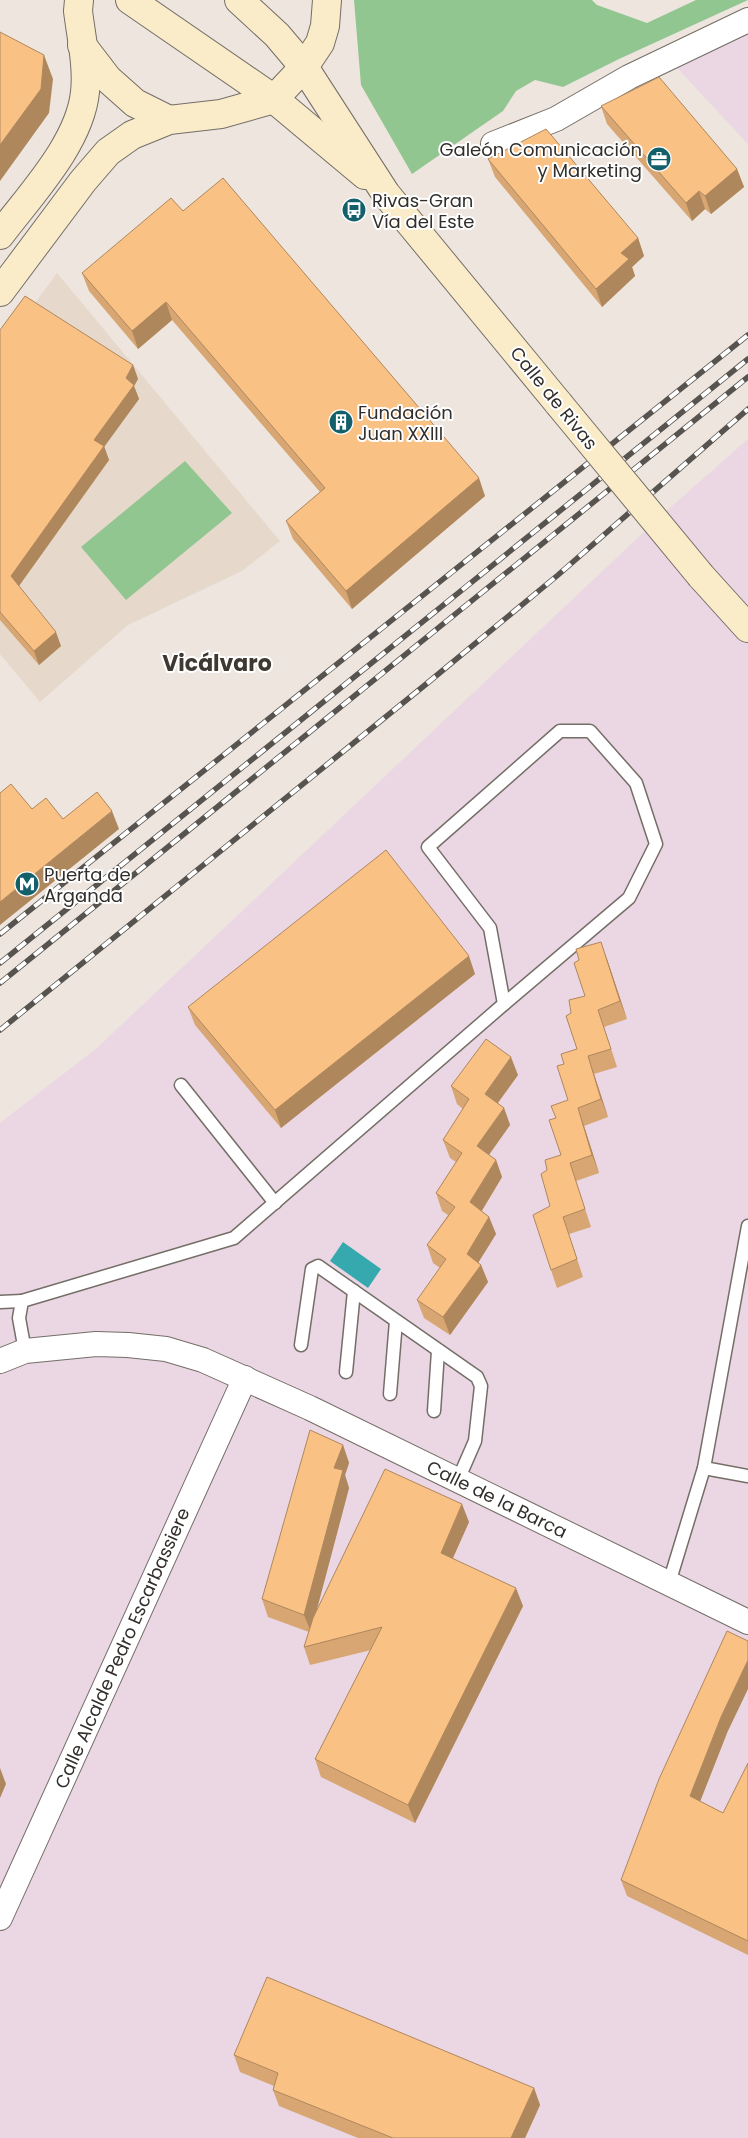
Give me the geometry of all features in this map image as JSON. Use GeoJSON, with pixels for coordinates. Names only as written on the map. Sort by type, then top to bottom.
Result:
{"type":"FeatureCollection","features":[{"type":"Feature","properties":{"kind":"main road"},"geometry":{"type":"LineString","coordinates":[[0,235],[73,134],[83,110],[86,89],[78,11],[79,0]]}},
{"type":"Feature","properties":{"kind":"main road","name":"Calle de Rivas"},"geometry":{"type":"LineString","coordinates":[[130,0],[274,98],[386,194]]}},
{"type":"Feature","properties":{"kind":"main road","name":"Calle de Rivas"},"geometry":{"type":"LineString","coordinates":[[239,0],[277,35],[304,67],[386,194],[701,576],[748,628]]}},
{"type":"Feature","properties":{"kind":"main road"},"geometry":{"type":"LineString","coordinates":[[0,292],[83,181],[108,152],[132,135],[169,120],[221,114],[274,98],[304,67],[320,43],[327,0]]}},
{"type":"Feature","properties":{"kind":"main road"},"geometry":{"type":"LineString","coordinates":[[82,45],[108,79],[128,97],[169,120]]}},
{"type":"Feature","properties":{"kind":"main road","name":"Calle de Rivas"},"geometry":{"type":"LineString","coordinates":[[722,601],[748,642]]}},
{"type":"Feature","properties":{"kind":"street"},"geometry":{"type":"LineString","coordinates":[[493,144],[556,119],[636,73],[748,20]]}},
{"type":"Feature","properties":{"kind":"street","name":"Calle de la Barca"},"geometry":{"type":"LineString","coordinates":[[0,1361],[25,1351],[96,1344],[128,1344],[166,1349],[203,1360],[245,1378],[458,1480],[748,1622]]}},
{"type":"Feature","properties":{"kind":"street","name":"Calle Alcalde Pedro Escarbassiere"},"geometry":{"type":"LineString","coordinates":[[0,1918],[245,1378]]}},
{"type":"Feature","properties":{"kind":"lane"},"geometry":{"type":"LineString","coordinates":[[0,1302],[22,1301],[234,1238],[629,898],[656,844],[636,783],[590,731],[560,731],[428,847],[490,928],[504,1004]]}},
{"type":"Feature","properties":{"kind":"lane"},"geometry":{"type":"LineString","coordinates":[[181,1085],[275,1203]]}},
{"type":"Feature","properties":{"kind":"lane"},"geometry":{"type":"LineString","coordinates":[[669,1583],[704,1468],[748,1226]]}},
{"type":"Feature","properties":{"kind":"lane"},"geometry":{"type":"LineString","coordinates":[[300,1344],[312,1270],[318,1266],[477,1377],[481,1386],[475,1441],[458,1480]]}},
{"type":"Feature","properties":{"kind":"lane"},"geometry":{"type":"LineString","coordinates":[[346,1372],[354,1291]]}},
{"type":"Feature","properties":{"kind":"lane"},"geometry":{"type":"LineString","coordinates":[[22,1301],[19,1318],[25,1351]]}},
{"type":"Feature","properties":{"kind":"lane"},"geometry":{"type":"LineString","coordinates":[[390,1394],[396,1321]]}},
{"type":"Feature","properties":{"kind":"lane"},"geometry":{"type":"LineString","coordinates":[[434,1411],[438,1351]]}},
{"type":"Feature","properties":{"kind":"lane"},"geometry":{"type":"LineString","coordinates":[[704,1468],[748,1476]]}},
{"type":"Feature","properties":{"kind":"shaded area"},"geometry":{"type":"Polygon","coordinates":[[[748,20],[748,144],[668,58],[748,20]]]}},
{"type":"Feature","properties":{"kind":"shaded area"},"geometry":{"type":"Polygon","coordinates":[[[57,273],[280,541],[242,571],[128,625],[40,702],[0,654],[0,351],[57,273]]]}},
{"type":"Feature","properties":{"kind":"shaded area"},"geometry":{"type":"Polygon","coordinates":[[[748,439],[748,2138],[0,2138],[0,1123],[97,1048],[663,514],[748,439]]]}},
{"type":"Feature","properties":{"kind":"green space"},"geometry":{"type":"Polygon","coordinates":[[[354,0],[592,0],[597,5],[647,23],[696,0],[748,0],[619,59],[563,87],[535,80],[516,91],[503,111],[412,174],[361,85],[354,0]]]}},
{"type":"Feature","properties":{"kind":"green space"},"geometry":{"type":"Polygon","coordinates":[[[185,461],[232,513],[126,600],[81,547],[185,461]]]}},
{"type":"Feature","properties":{"kind":"water"},"geometry":{"type":"Polygon","coordinates":[[[343,1242],[381,1269],[368,1288],[330,1261],[343,1242]]]}},
{"type":"Feature","properties":{"kind":"building"},"geometry":{"type":"Polygon","coordinates":[[[0,32],[44,55],[41,89],[0,145],[0,32]]]}},
{"type":"Feature","properties":{"kind":"building"},"geometry":{"type":"Polygon","coordinates":[[[659,77],[737,169],[705,196],[699,191],[686,203],[601,106],[659,77]]]}},
{"type":"Feature","properties":{"kind":"building"},"geometry":{"type":"Polygon","coordinates":[[[546,129],[638,238],[621,253],[629,259],[596,289],[488,159],[546,129]]]}},
{"type":"Feature","properties":{"kind":"building","name":"Fundación Juan XXIII"},"geometry":{"type":"Polygon","coordinates":[[[223,178],[479,478],[346,591],[286,521],[325,488],[166,302],[132,331],[82,273],[171,198],[183,211],[223,178]]]}},
{"type":"Feature","properties":{"kind":"building"},"geometry":{"type":"Polygon","coordinates":[[[25,296],[133,365],[126,378],[134,385],[94,440],[104,446],[11,576],[56,632],[34,651],[0,612],[0,330],[25,296]]]}},
{"type":"Feature","properties":{"kind":"building"},"geometry":{"type":"Polygon","coordinates":[[[11,784],[32,809],[46,798],[63,819],[97,792],[112,811],[0,902],[0,793],[11,784]]]}},
{"type":"Feature","properties":{"kind":"building"},"geometry":{"type":"Polygon","coordinates":[[[386,850],[469,956],[275,1110],[188,1007],[386,850]]]}},
{"type":"Feature","properties":{"kind":"building"},"geometry":{"type":"Polygon","coordinates":[[[601,942],[620,1001],[598,1010],[611,1049],[588,1056],[601,1099],[578,1108],[592,1155],[570,1163],[585,1209],[563,1217],[577,1259],[551,1270],[533,1215],[550,1206],[541,1174],[547,1170],[545,1160],[561,1155],[549,1120],[556,1118],[551,1106],[568,1100],[557,1066],[564,1064],[561,1054],[577,1049],[566,1016],[571,1013],[569,1000],[585,996],[574,963],[579,960],[576,949],[601,942]]]}},
{"type":"Feature","properties":{"kind":"building"},"geometry":{"type":"Polygon","coordinates":[[[486,1039],[511,1057],[485,1094],[504,1108],[477,1146],[496,1160],[470,1202],[489,1217],[467,1254],[481,1265],[443,1317],[417,1300],[446,1259],[427,1245],[455,1207],[436,1193],[462,1153],[443,1140],[469,1099],[451,1086],[486,1039]]]}},
{"type":"Feature","properties":{"kind":"building"},"geometry":{"type":"Polygon","coordinates":[[[310,1430],[343,1445],[334,1468],[343,1470],[304,1615],[262,1599],[310,1430]]]}},
{"type":"Feature","properties":{"kind":"building"},"geometry":{"type":"Polygon","coordinates":[[[385,1469],[462,1504],[441,1553],[516,1588],[408,1805],[315,1759],[382,1627],[304,1647],[313,1618],[385,1469]]]}},
{"type":"Feature","properties":{"kind":"building"},"geometry":{"type":"Polygon","coordinates":[[[727,1631],[748,1641],[748,1660],[721,1717],[690,1796],[723,1813],[748,1763],[748,1941],[621,1880],[659,1779],[727,1631]]]}},
{"type":"Feature","properties":{"kind":"building"},"geometry":{"type":"Polygon","coordinates":[[[267,1977],[534,2088],[511,2138],[393,2138],[273,2090],[278,2073],[234,2055],[267,1977]]]}},
{"type":"Feature","properties":{"kind":"railway"},"geometry":{"type":"LineString","coordinates":[[0,934],[748,335]]}},
{"type":"Feature","properties":{"kind":"railway"},"geometry":{"type":"LineString","coordinates":[[0,963],[748,359]]}},
{"type":"Feature","properties":{"kind":"railway"},"geometry":{"type":"LineString","coordinates":[[0,983],[748,377]]}},
{"type":"Feature","properties":{"kind":"railway"},"geometry":{"type":"LineString","coordinates":[[0,1030],[558,575],[748,409]]}},
{"type":"Feature","properties":{"kind":"place","name":"Galeón Comunicación y Marketing"},"geometry":{"type":"Point","coordinates":[659,159]}},
{"type":"Feature","properties":{"kind":"place","name":"Rivas-Gran Vía del Este"},"geometry":{"type":"Point","coordinates":[354,210]}},
{"type":"Feature","properties":{"kind":"place","name":"Fundación Juan XXIII"},"geometry":{"type":"Point","coordinates":[341,422]}},
{"type":"Feature","properties":{"kind":"place","name":"Puerta de Arganda"},"geometry":{"type":"Point","coordinates":[27,884]}},
{"type":"Feature","properties":{"kind":"district","name":"Vicálvaro"},"geometry":{"type":"Point","coordinates":[217,663]}}]}
